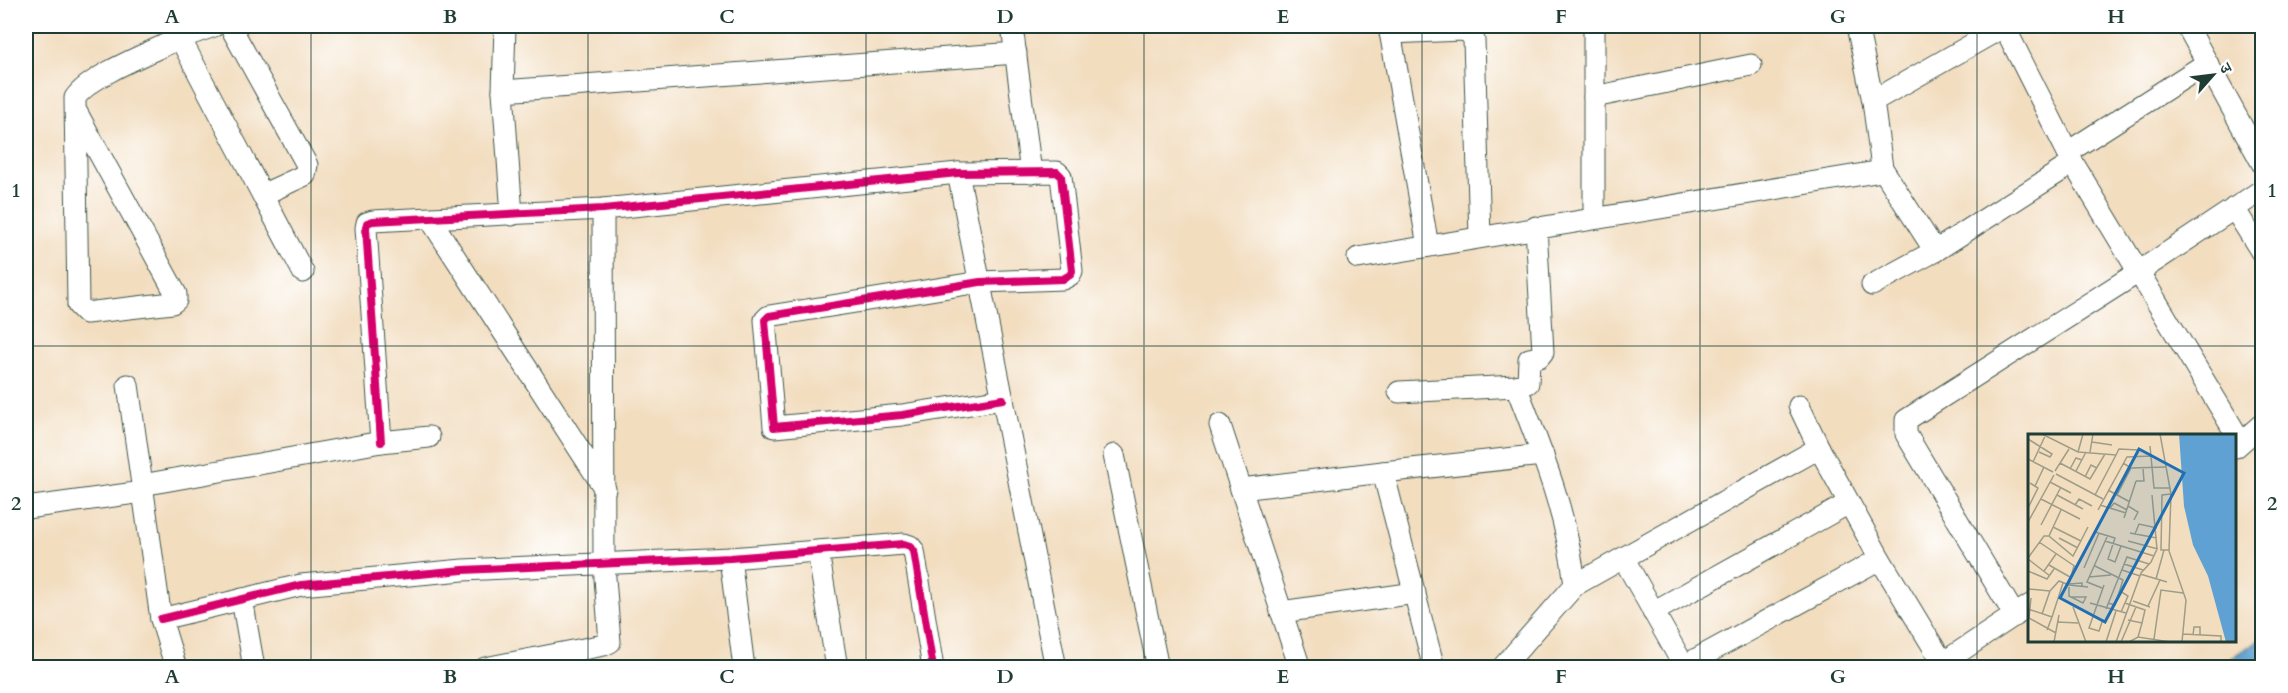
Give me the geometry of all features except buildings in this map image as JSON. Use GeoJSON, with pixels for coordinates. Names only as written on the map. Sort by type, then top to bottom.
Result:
{"type":"FeatureCollection","features":[{"type":"Feature","properties":{"kind":"street"},"geometry":{"type":"LineString","coordinates":[[76,111],[176,294],[177,300],[172,303],[86,313],[78,305],[75,98],[81,90],[117,68],[180,38],[214,26]]}},
{"type":"Feature","properties":{"kind":"street"},"geometry":{"type":"LineString","coordinates":[[230,26],[307,165],[305,176],[264,194]]}},
{"type":"Feature","properties":{"kind":"street"},"geometry":{"type":"LineString","coordinates":[[505,26],[503,92],[512,215]]}},
{"type":"Feature","properties":{"kind":"street"},"geometry":{"type":"LineString","coordinates":[[1012,26],[1031,173]]}},
{"type":"Feature","properties":{"kind":"street"},"geometry":{"type":"LineString","coordinates":[[1594,26],[1594,218]]}},
{"type":"Feature","properties":{"kind":"street"},"geometry":{"type":"LineString","coordinates":[[1857,26],[1873,101],[1882,168],[1935,251]]}},
{"type":"Feature","properties":{"kind":"street"},"geometry":{"type":"LineString","coordinates":[[1873,101],[2003,26],[2070,157],[2232,434]]}},
{"type":"Feature","properties":{"kind":"street"},"geometry":{"type":"LineString","coordinates":[[2187,26],[2262,163]]}},
{"type":"Feature","properties":{"kind":"street"},"geometry":{"type":"LineString","coordinates":[[1428,246],[1390,29],[1462,30],[1470,33],[1474,40],[1480,237]]}},
{"type":"Feature","properties":{"kind":"street"},"geometry":{"type":"LineString","coordinates":[[180,38],[303,272]]}},
{"type":"Feature","properties":{"kind":"street"},"geometry":{"type":"LineString","coordinates":[[503,92],[1016,53]]}},
{"type":"Feature","properties":{"kind":"street"},"geometry":{"type":"LineString","coordinates":[[1872,285],[1935,251],[2206,63]]}},
{"type":"Feature","properties":{"kind":"street"},"geometry":{"type":"LineString","coordinates":[[1594,98],[1751,65]]}},
{"type":"Feature","properties":{"kind":"street"},"geometry":{"type":"LineString","coordinates":[[1358,258],[1876,172],[1882,168]]}},
{"type":"Feature","properties":{"kind":"street"},"geometry":{"type":"LineString","coordinates":[[381,442],[367,223],[603,209],[958,173],[1057,172],[1061,176],[1070,275],[1063,279],[980,282],[766,317],[773,424],[777,428],[902,415],[1003,399]]}},
{"type":"Feature","properties":{"kind":"street"},"geometry":{"type":"LineString","coordinates":[[958,173],[1056,668]]}},
{"type":"Feature","properties":{"kind":"street"},"geometry":{"type":"LineString","coordinates":[[1799,406],[1819,448],[1939,665],[2023,610],[1906,435],[1906,420],[2137,273],[2262,190]]}},
{"type":"Feature","properties":{"kind":"street"},"geometry":{"type":"LineString","coordinates":[[2234,208],[2262,253]]}},
{"type":"Feature","properties":{"kind":"street"},"geometry":{"type":"LineString","coordinates":[[485,668],[610,642],[604,565],[606,489],[603,209]]}},
{"type":"Feature","properties":{"kind":"street"},"geometry":{"type":"LineString","coordinates":[[431,220],[606,489]]}},
{"type":"Feature","properties":{"kind":"street"},"geometry":{"type":"LineString","coordinates":[[1399,392],[1516,386],[1528,382],[1528,359],[1539,357],[1543,352],[1536,227]]}},
{"type":"Feature","properties":{"kind":"street"},"geometry":{"type":"LineString","coordinates":[[128,386],[161,619],[176,668]]}},
{"type":"Feature","properties":{"kind":"street"},"geometry":{"type":"LineString","coordinates":[[1516,386],[1543,455],[1567,528],[1575,585]]}},
{"type":"Feature","properties":{"kind":"street"},"geometry":{"type":"LineString","coordinates":[[2238,445],[2262,424]]}},
{"type":"Feature","properties":{"kind":"street"},"geometry":{"type":"LineString","coordinates":[[1220,425],[1299,668]]}},
{"type":"Feature","properties":{"kind":"street"},"geometry":{"type":"LineString","coordinates":[[26,508],[381,442],[429,437]]}},
{"type":"Feature","properties":{"kind":"street"},"geometry":{"type":"LineString","coordinates":[[1502,668],[1575,585],[1819,448]]}},
{"type":"Feature","properties":{"kind":"street"},"geometry":{"type":"LineString","coordinates":[[1114,455],[1158,668]]}},
{"type":"Feature","properties":{"kind":"street"},"geometry":{"type":"LineString","coordinates":[[1241,489],[1543,455]]}},
{"type":"Feature","properties":{"kind":"street"},"geometry":{"type":"LineString","coordinates":[[1383,472],[1434,668]]}},
{"type":"Feature","properties":{"kind":"street"},"geometry":{"type":"LineString","coordinates":[[1653,612],[1849,503]]}},
{"type":"Feature","properties":{"kind":"street"},"geometry":{"type":"LineString","coordinates":[[161,619],[301,585],[462,570],[730,558],[904,544],[910,546],[914,551],[933,668]]}},
{"type":"Feature","properties":{"kind":"street"},"geometry":{"type":"LineString","coordinates":[[818,551],[837,668]]}},
{"type":"Feature","properties":{"kind":"street"},"geometry":{"type":"LineString","coordinates":[[730,558],[744,668]]}},
{"type":"Feature","properties":{"kind":"street"},"geometry":{"type":"LineString","coordinates":[[1624,559],[1683,667],[1880,559]]}},
{"type":"Feature","properties":{"kind":"street"},"geometry":{"type":"LineString","coordinates":[[1281,612],[1415,593]]}},
{"type":"Feature","properties":{"kind":"street"},"geometry":{"type":"LineString","coordinates":[[242,599],[254,668]]}},
{"type":"Feature","properties":{"kind":"water"},"geometry":{"type":"Polygon","coordinates":[[[2262,638],[2262,667],[2217,667],[2262,638]]]}},
{"type":"Feature","properties":{"kind":"cycle path"},"geometry":{"type":"LineString","coordinates":[[381,442],[367,223],[603,209],[958,173],[1057,172],[1061,176],[1072,271],[1063,279],[980,282],[769,316],[765,320],[774,427],[902,415],[1003,399]]}},
{"type":"Feature","properties":{"kind":"cycle path"},"geometry":{"type":"LineString","coordinates":[[161,619],[301,585],[463,570],[730,558],[904,544],[910,546],[914,551],[933,668]]}}]}
